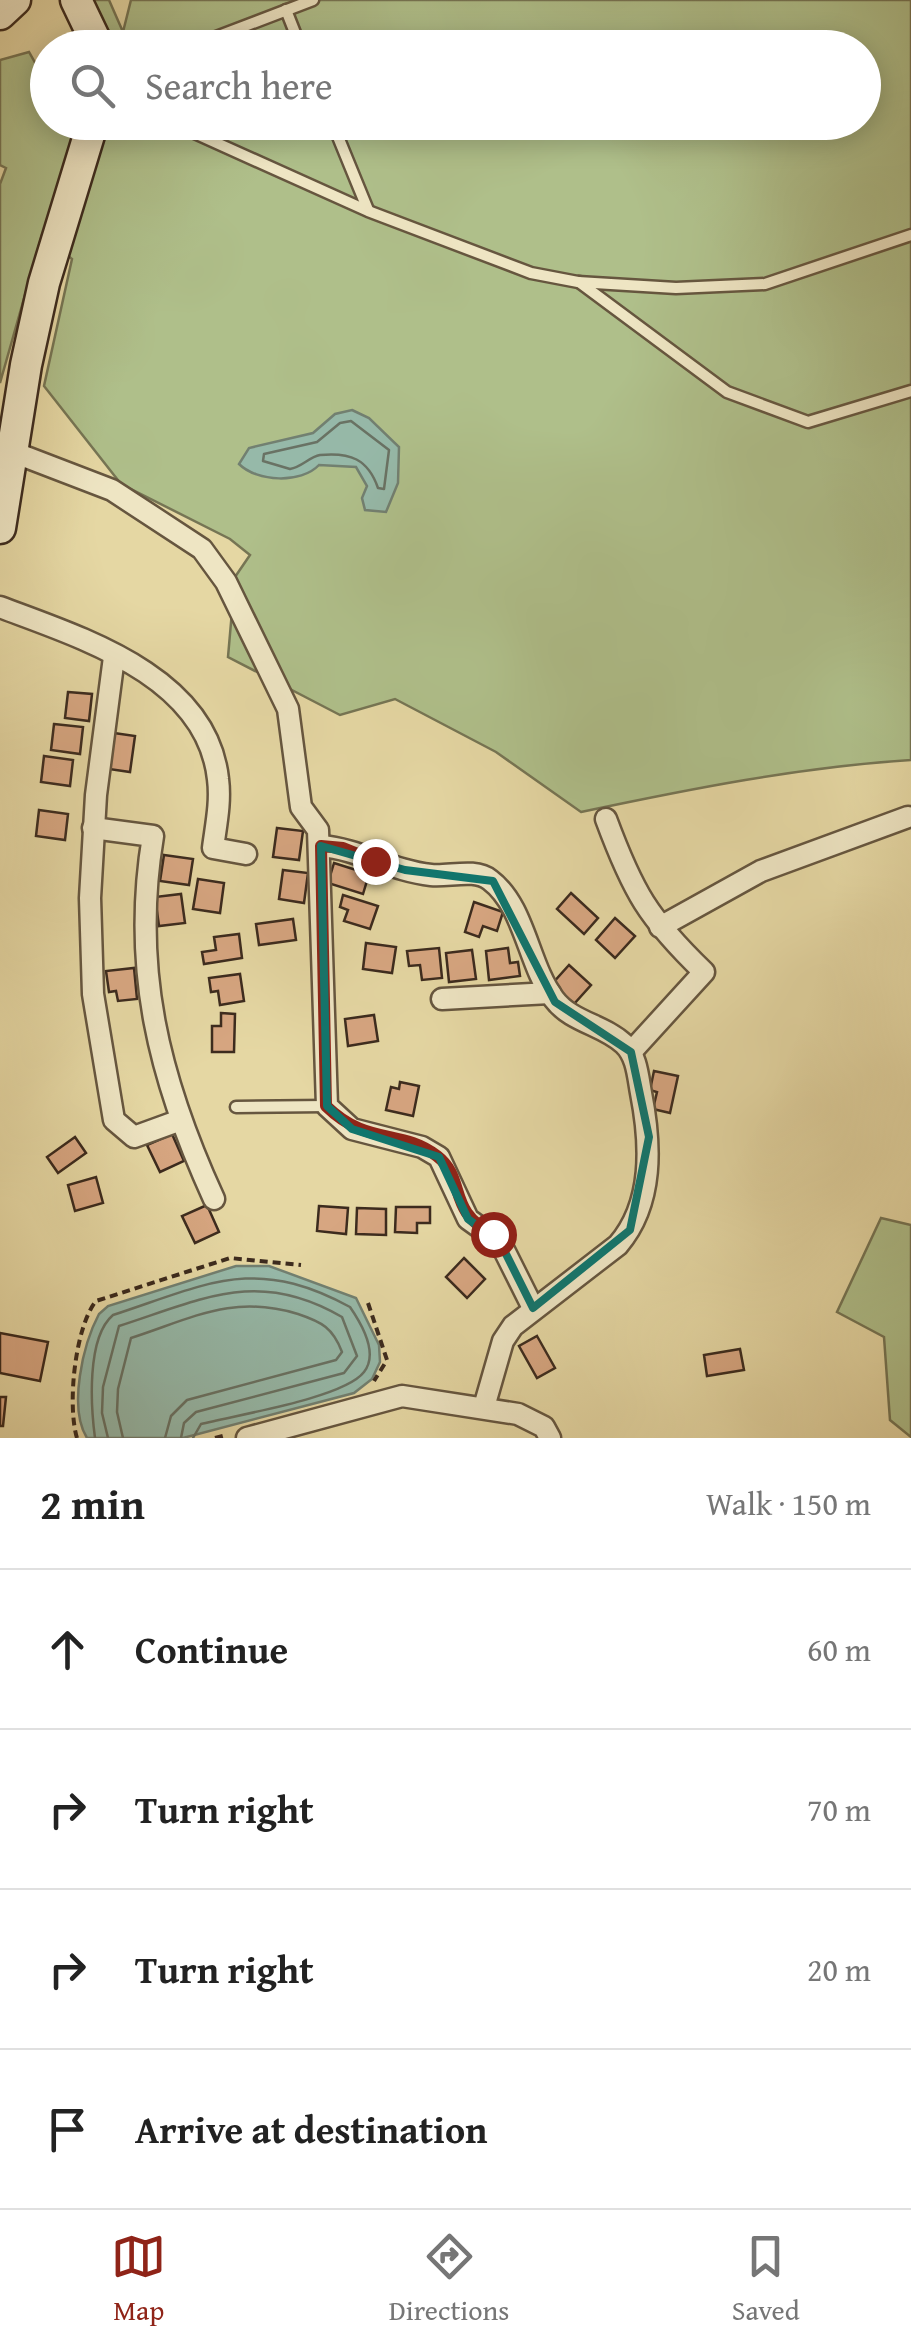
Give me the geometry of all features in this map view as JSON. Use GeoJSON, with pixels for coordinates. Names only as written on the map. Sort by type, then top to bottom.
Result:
{"type":"FeatureCollection","features":[{"type":"Feature","properties":{"kind":"street"},"geometry":{"type":"LineString","coordinates":[[0,14],[15,0]]}},
{"type":"Feature","properties":{"kind":"street"},"geometry":{"type":"LineString","coordinates":[[76,0],[90,30]]}},
{"type":"Feature","properties":{"kind":"street"},"geometry":{"type":"LineString","coordinates":[[0,528],[44,283],[88,140]]}},
{"type":"Feature","properties":{"kind":"street"},"geometry":{"type":"LineString","coordinates":[[13,452],[112,490],[202,549],[226,582],[288,709],[301,807],[318,830],[326,1106],[352,1129],[422,1147],[439,1157],[468,1219],[500,1242],[533,1308]]}},
{"type":"Feature","properties":{"kind":"street"},"geometry":{"type":"LineString","coordinates":[[0,607],[83,638],[172,691],[194,716],[210,745],[218,777],[213,848],[246,854]]}},
{"type":"Feature","properties":{"kind":"street"},"geometry":{"type":"LineString","coordinates":[[114,657],[93,828],[93,994],[114,1120],[134,1136],[178,1121]]}},
{"type":"Feature","properties":{"kind":"street"},"geometry":{"type":"LineString","coordinates":[[660,927],[761,870],[908,817]]}},
{"type":"Feature","properties":{"kind":"street"},"geometry":{"type":"LineString","coordinates":[[606,819],[631,887],[660,927],[704,972],[631,1052]]}},
{"type":"Feature","properties":{"kind":"street"},"geometry":{"type":"LineString","coordinates":[[93,828],[153,836],[147,870],[147,968],[155,1038],[178,1121],[214,1199]]}},
{"type":"Feature","properties":{"kind":"street"},"geometry":{"type":"LineString","coordinates":[[321,846],[343,848],[405,870],[431,875],[481,874],[492,881],[506,898],[550,992],[574,1016],[613,1036],[631,1052],[649,1137],[648,1163],[630,1230],[618,1245],[533,1308],[503,1341],[484,1407]]}},
{"type":"Feature","properties":{"kind":"street"},"geometry":{"type":"LineString","coordinates":[[442,998],[550,992]]}},
{"type":"Feature","properties":{"kind":"street"},"geometry":{"type":"LineString","coordinates":[[240,1436],[402,1396],[484,1407],[534,1420],[550,1438]]}},
{"type":"Feature","properties":{"kind":"lane"},"geometry":{"type":"LineString","coordinates":[[234,30],[313,0]]}},
{"type":"Feature","properties":{"kind":"lane"},"geometry":{"type":"LineString","coordinates":[[286,10],[294,30]]}},
{"type":"Feature","properties":{"kind":"lane"},"geometry":{"type":"LineString","coordinates":[[210,140],[368,211],[531,273],[578,282],[676,288],[765,284],[911,235]]}},
{"type":"Feature","properties":{"kind":"lane"},"geometry":{"type":"LineString","coordinates":[[339,140],[368,211]]}},
{"type":"Feature","properties":{"kind":"lane"},"geometry":{"type":"LineString","coordinates":[[578,282],[727,392],[808,422],[911,391]]}},
{"type":"Feature","properties":{"kind":"lane"},"geometry":{"type":"LineString","coordinates":[[236,1106],[326,1106]]}},
{"type":"Feature","properties":{"kind":"path"},"geometry":{"type":"LineString","coordinates":[[77,1438],[71,1396],[87,1312],[96,1300],[230,1258],[301,1266]]}},
{"type":"Feature","properties":{"kind":"path"},"geometry":{"type":"LineString","coordinates":[[364,1393],[387,1360],[384,1340],[368,1303]]}},
{"type":"Feature","properties":{"kind":"path"},"geometry":{"type":"LineString","coordinates":[[215,1438],[240,1436]]}},
{"type":"Feature","properties":{"kind":"highlighted area"},"geometry":{"type":"Polygon","coordinates":[[[321,846],[405,870],[493,881],[555,1002],[631,1052],[649,1137],[630,1230],[533,1308],[500,1242],[468,1219],[439,1157],[352,1129],[327,1106],[321,846]]]}},
{"type":"Feature","properties":{"kind":"green space"},"geometry":{"type":"Polygon","coordinates":[[[87,0],[109,0],[122,30],[83,30],[87,0]]]}},
{"type":"Feature","properties":{"kind":"green space"},"geometry":{"type":"Polygon","coordinates":[[[131,0],[911,0],[911,760],[787,773],[581,812],[496,752],[395,699],[340,715],[228,657],[235,577],[250,555],[230,539],[121,484],[44,386],[72,259],[42,235],[0,383],[0,184],[6,168],[0,165],[0,60],[29,52],[30,140],[881,140],[881,30],[124,30],[131,0]]]}},
{"type":"Feature","properties":{"kind":"green space"},"geometry":{"type":"Polygon","coordinates":[[[881,1218],[911,1225],[911,1437],[890,1420],[884,1337],[837,1312],[881,1218]]]}},
{"type":"Feature","properties":{"kind":"water"},"geometry":{"type":"Polygon","coordinates":[[[352,410],[369,418],[399,447],[398,483],[386,512],[365,510],[362,498],[367,486],[356,467],[319,465],[301,475],[279,478],[257,474],[239,464],[249,448],[313,433],[335,414],[352,410]]]}},
{"type":"Feature","properties":{"kind":"water"},"geometry":{"type":"Polygon","coordinates":[[[236,1266],[269,1266],[356,1298],[379,1345],[380,1362],[372,1379],[354,1393],[183,1438],[87,1438],[81,1425],[78,1393],[88,1342],[99,1314],[108,1306],[236,1266]]]}},
{"type":"Feature","properties":{"kind":"building"},"geometry":{"type":"Polygon","coordinates":[[[68,692],[92,694],[89,721],[65,718],[68,692]]]}},
{"type":"Feature","properties":{"kind":"building"},"geometry":{"type":"Polygon","coordinates":[[[54,724],[83,727],[80,754],[51,750],[54,724]]]}},
{"type":"Feature","properties":{"kind":"building"},"geometry":{"type":"Polygon","coordinates":[[[114,733],[135,736],[130,772],[109,769],[114,733]]]}},
{"type":"Feature","properties":{"kind":"building"},"geometry":{"type":"Polygon","coordinates":[[[44,756],[73,760],[70,786],[41,782],[44,756]]]}},
{"type":"Feature","properties":{"kind":"building"},"geometry":{"type":"Polygon","coordinates":[[[39,810],[68,814],[65,840],[36,836],[39,810]]]}},
{"type":"Feature","properties":{"kind":"building"},"geometry":{"type":"Polygon","coordinates":[[[277,828],[303,831],[299,860],[273,857],[277,828]]]}},
{"type":"Feature","properties":{"kind":"building"},"geometry":{"type":"Polygon","coordinates":[[[164,855],[193,859],[189,885],[160,881],[164,855]]]}},
{"type":"Feature","properties":{"kind":"building"},"geometry":{"type":"Polygon","coordinates":[[[334,863],[369,874],[363,894],[328,883],[334,863]]]}},
{"type":"Feature","properties":{"kind":"building"},"geometry":{"type":"Polygon","coordinates":[[[283,870],[308,873],[304,903],[279,899],[283,870]]]}},
{"type":"Feature","properties":{"kind":"building"},"geometry":{"type":"Polygon","coordinates":[[[198,879],[224,883],[220,913],[193,909],[198,879]]]}},
{"type":"Feature","properties":{"kind":"building"},"geometry":{"type":"Polygon","coordinates":[[[571,893],[598,918],[584,934],[557,909],[571,893]]]}},
{"type":"Feature","properties":{"kind":"building"},"geometry":{"type":"Polygon","coordinates":[[[181,894],[185,923],[159,926],[155,897],[181,894]]]}},
{"type":"Feature","properties":{"kind":"building"},"geometry":{"type":"Polygon","coordinates":[[[343,895],[378,906],[370,929],[344,921],[348,910],[340,907],[343,895]]]}},
{"type":"Feature","properties":{"kind":"building"},"geometry":{"type":"Polygon","coordinates":[[[474,902],[503,912],[497,931],[483,926],[479,937],[465,932],[474,902]]]}},
{"type":"Feature","properties":{"kind":"building"},"geometry":{"type":"Polygon","coordinates":[[[615,918],[635,936],[615,958],[596,940],[615,918]]]}},
{"type":"Feature","properties":{"kind":"building"},"geometry":{"type":"Polygon","coordinates":[[[293,919],[296,940],[259,945],[256,924],[293,919]]]}},
{"type":"Feature","properties":{"kind":"building"},"geometry":{"type":"Polygon","coordinates":[[[239,934],[242,958],[204,964],[202,952],[216,950],[214,937],[239,934]]]}},
{"type":"Feature","properties":{"kind":"building"},"geometry":{"type":"Polygon","coordinates":[[[366,943],[396,947],[392,973],[363,969],[366,943]]]}},
{"type":"Feature","properties":{"kind":"building"},"geometry":{"type":"Polygon","coordinates":[[[439,948],[442,978],[422,980],[420,965],[409,966],[407,951],[439,948]]]}},
{"type":"Feature","properties":{"kind":"building"},"geometry":{"type":"Polygon","coordinates":[[[508,948],[510,963],[518,962],[520,976],[489,980],[486,951],[508,948]]]}},
{"type":"Feature","properties":{"kind":"building"},"geometry":{"type":"Polygon","coordinates":[[[472,950],[476,979],[449,982],[446,953],[472,950]]]}},
{"type":"Feature","properties":{"kind":"building"},"geometry":{"type":"Polygon","coordinates":[[[569,965],[591,985],[574,1004],[552,984],[569,965]]]}},
{"type":"Feature","properties":{"kind":"building"},"geometry":{"type":"Polygon","coordinates":[[[134,968],[137,999],[118,1001],[116,991],[109,992],[106,971],[134,968]]]}},
{"type":"Feature","properties":{"kind":"building"},"geometry":{"type":"Polygon","coordinates":[[[240,974],[244,1001],[220,1005],[218,991],[211,992],[209,978],[240,974]]]}},
{"type":"Feature","properties":{"kind":"building"},"geometry":{"type":"Polygon","coordinates":[[[221,1013],[235,1014],[234,1052],[212,1052],[212,1026],[221,1026],[221,1013]]]}},
{"type":"Feature","properties":{"kind":"building"},"geometry":{"type":"Polygon","coordinates":[[[374,1015],[378,1041],[348,1046],[345,1019],[374,1015]]]}},
{"type":"Feature","properties":{"kind":"building"},"geometry":{"type":"Polygon","coordinates":[[[654,1071],[678,1076],[670,1113],[653,1109],[657,1092],[650,1090],[654,1071]]]}},
{"type":"Feature","properties":{"kind":"building"},"geometry":{"type":"Polygon","coordinates":[[[400,1082],[419,1086],[413,1116],[386,1110],[391,1087],[399,1089],[400,1082]]]}},
{"type":"Feature","properties":{"kind":"building"},"geometry":{"type":"Polygon","coordinates":[[[172,1134],[184,1161],[160,1172],[147,1145],[172,1134]]]}},
{"type":"Feature","properties":{"kind":"building"},"geometry":{"type":"Polygon","coordinates":[[[75,1137],[86,1153],[58,1173],[47,1157],[75,1137]]]}},
{"type":"Feature","properties":{"kind":"building"},"geometry":{"type":"Polygon","coordinates":[[[96,1177],[103,1203],[75,1211],[68,1185],[96,1177]]]}},
{"type":"Feature","properties":{"kind":"building"},"geometry":{"type":"Polygon","coordinates":[[[207,1205],[219,1232],[195,1243],[182,1216],[207,1205]]]}},
{"type":"Feature","properties":{"kind":"building"},"geometry":{"type":"Polygon","coordinates":[[[319,1206],[348,1208],[346,1234],[317,1231],[319,1206]]]}},
{"type":"Feature","properties":{"kind":"building"},"geometry":{"type":"Polygon","coordinates":[[[396,1207],[430,1207],[430,1223],[417,1223],[417,1233],[395,1232],[396,1207]]]}},
{"type":"Feature","properties":{"kind":"building"},"geometry":{"type":"Polygon","coordinates":[[[357,1208],[386,1209],[386,1235],[356,1234],[357,1208]]]}},
{"type":"Feature","properties":{"kind":"building"},"geometry":{"type":"Polygon","coordinates":[[[464,1258],[485,1279],[467,1298],[446,1277],[464,1258]]]}},
{"type":"Feature","properties":{"kind":"building"},"geometry":{"type":"Polygon","coordinates":[[[0,1333],[48,1342],[40,1381],[0,1373],[0,1333]]]}},
{"type":"Feature","properties":{"kind":"building"},"geometry":{"type":"Polygon","coordinates":[[[537,1336],[555,1368],[537,1378],[519,1346],[537,1336]]]}},
{"type":"Feature","properties":{"kind":"building"},"geometry":{"type":"Polygon","coordinates":[[[740,1349],[744,1370],[707,1376],[704,1355],[740,1349]]]}},
{"type":"Feature","properties":{"kind":"building"},"geometry":{"type":"Polygon","coordinates":[[[0,1397],[6,1397],[3,1426],[0,1426],[0,1397]]]}},
{"type":"Feature","properties":{"kind":"route"},"geometry":{"type":"LineString","coordinates":[[375,861],[343,848],[321,846],[326,1106],[352,1129],[422,1147],[439,1157],[468,1219],[493,1234]]}}]}
